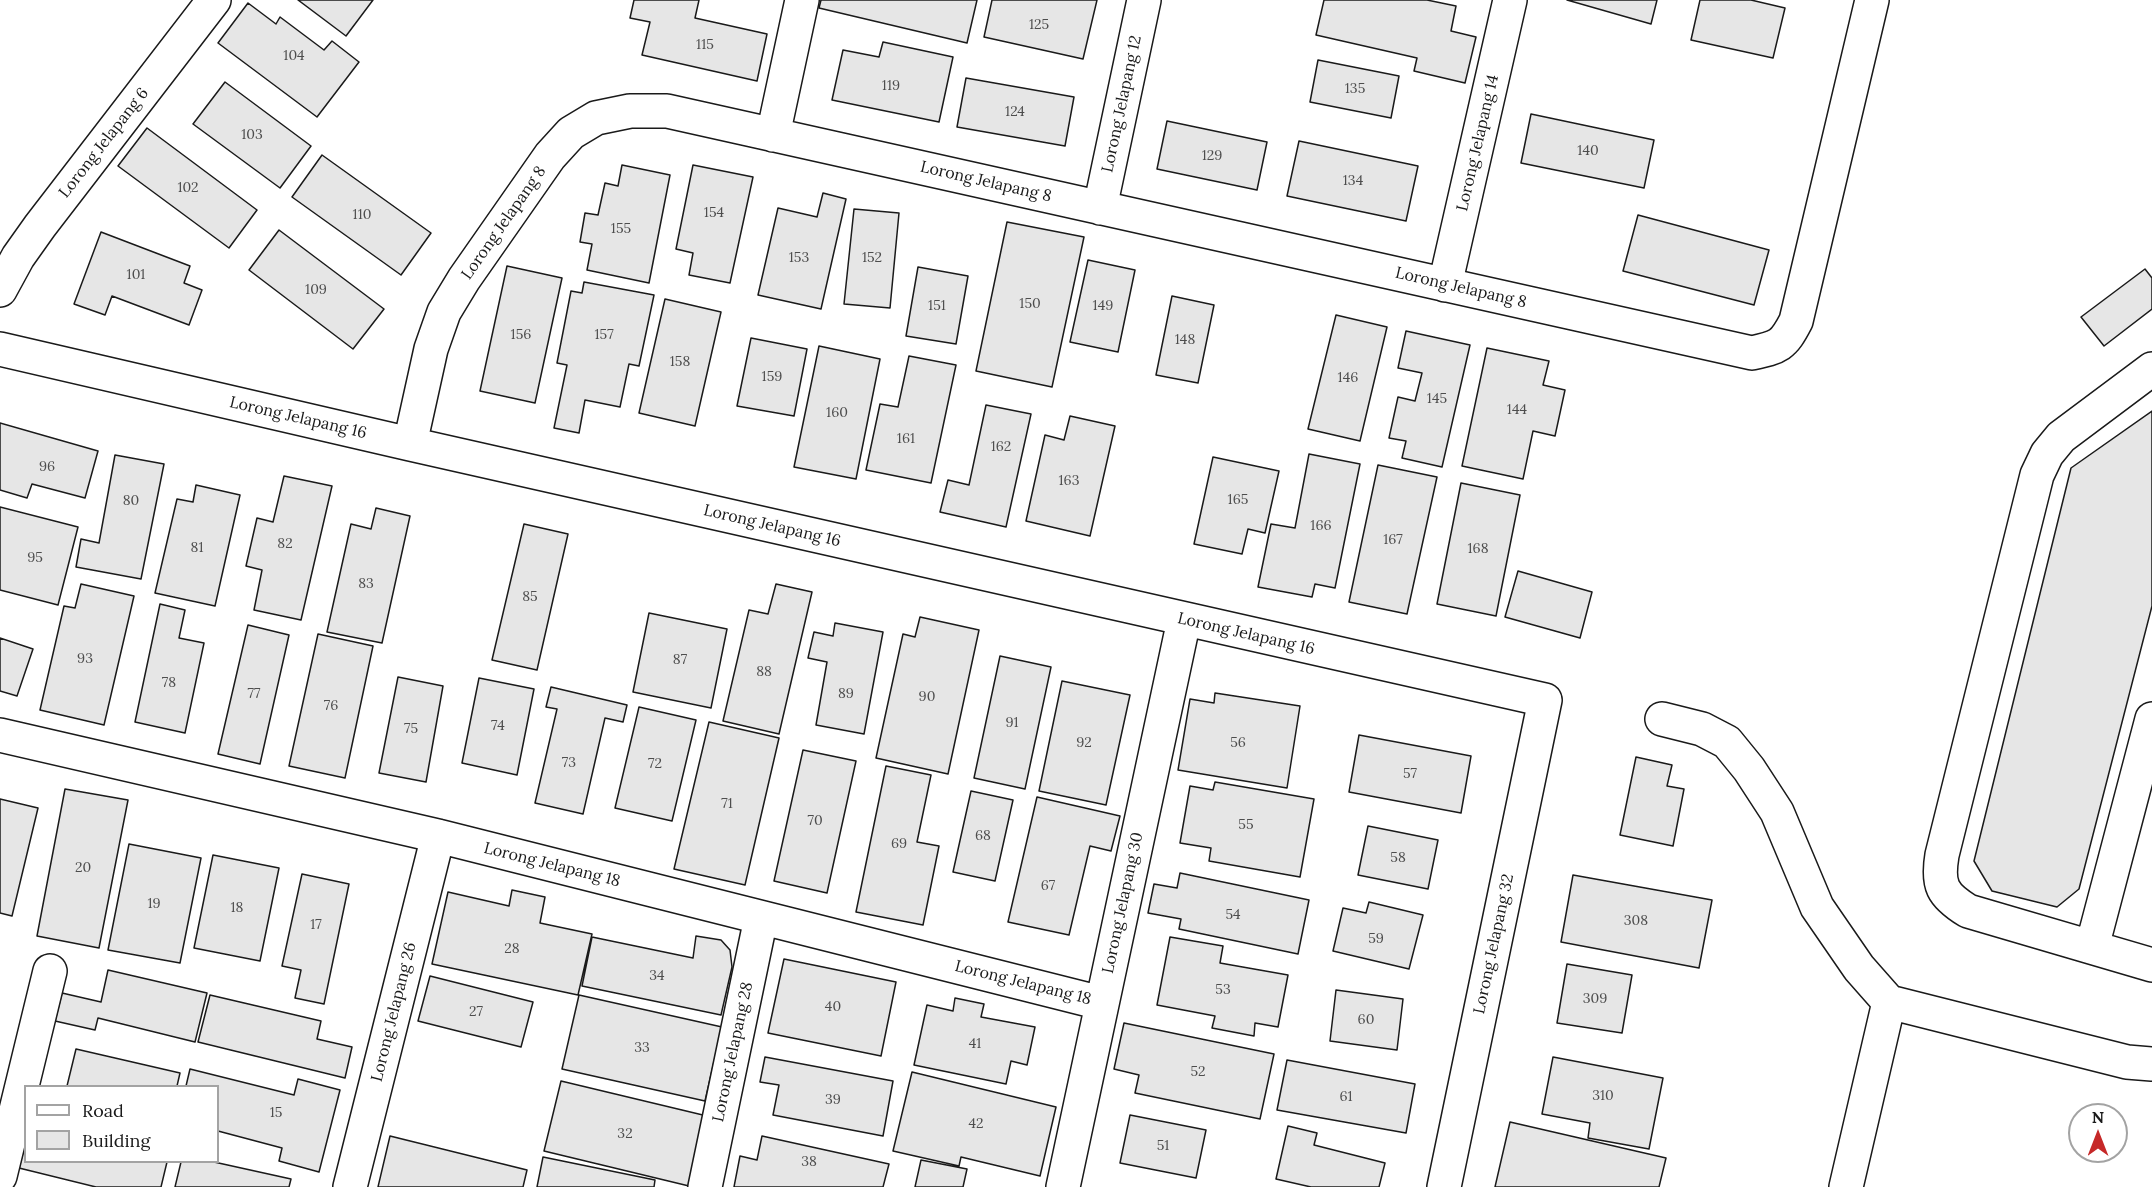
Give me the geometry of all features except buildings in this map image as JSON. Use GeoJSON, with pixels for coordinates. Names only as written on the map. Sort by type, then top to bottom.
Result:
{"type":"FeatureCollection","features":[{"type":"Feature","properties":{"kind":"street","name":"Lorong Jelapang 6"},"geometry":{"type":"LineString","coordinates":[[0,290],[29,242],[214,0]]}},
{"type":"Feature","properties":{"kind":"street"},"geometry":{"type":"LineString","coordinates":[[773,135],[801,0]]}},
{"type":"Feature","properties":{"kind":"street","name":"Lorong Jelapang 12"},"geometry":{"type":"LineString","coordinates":[[1100,208],[1144,0]]}},
{"type":"Feature","properties":{"kind":"street","name":"Lorong Jelapang 14"},"geometry":{"type":"LineString","coordinates":[[1445,285],[1510,0]]}},
{"type":"Feature","properties":{"kind":"street","name":"Lorong Jelapang 8"},"geometry":{"type":"LineString","coordinates":[[410,444],[431,349],[444,312],[464,279],[550,156],[571,133],[596,118],[630,111],[667,111],[1752,353],[1773,349],[1786,340],[1796,321],[1872,0]]}},
{"type":"Feature","properties":{"kind":"street","name":"Lorong Jelapang 16"},"geometry":{"type":"LineString","coordinates":[[0,350],[1545,700]]}},
{"type":"Feature","properties":{"kind":"street"},"geometry":{"type":"LineString","coordinates":[[2152,369],[2061,437],[2047,454],[2037,475],[1939,871],[1942,887],[1952,901],[1968,911],[2152,965]]}},
{"type":"Feature","properties":{"kind":"street","name":"Lorong Jelapang 30"},"geometry":{"type":"LineString","coordinates":[[1063,1187],[1184,620]]}},
{"type":"Feature","properties":{"kind":"street","name":"Lorong Jelapang 32"},"geometry":{"type":"LineString","coordinates":[[1444,1187],[1545,700]]}},
{"type":"Feature","properties":{"kind":"street"},"geometry":{"type":"LineString","coordinates":[[1662,719],[1702,729],[1727,742],[1749,769],[1777,812],[1817,908],[1859,968],[1889,1002],[2127,1062],[2152,1064]]}},
{"type":"Feature","properties":{"kind":"street"},"geometry":{"type":"LineString","coordinates":[[2092,947],[2142,799],[2152,719]]}},
{"type":"Feature","properties":{"kind":"street","name":"Lorong Jelapang 18"},"geometry":{"type":"LineString","coordinates":[[0,735],[438,836],[1101,1003]]}},
{"type":"Feature","properties":{"kind":"street","name":"Lorong Jelapang 26"},"geometry":{"type":"LineString","coordinates":[[350,1187],[438,836]]}},
{"type":"Feature","properties":{"kind":"street","name":"Lorong Jelapang 28"},"geometry":{"type":"LineString","coordinates":[[705,1187],[761,918]]}},
{"type":"Feature","properties":{"kind":"street"},"geometry":{"type":"LineString","coordinates":[[0,1176],[50,971]]}},
{"type":"Feature","properties":{"kind":"street"},"geometry":{"type":"LineString","coordinates":[[1846,1187],[1889,1002]]}}]}
